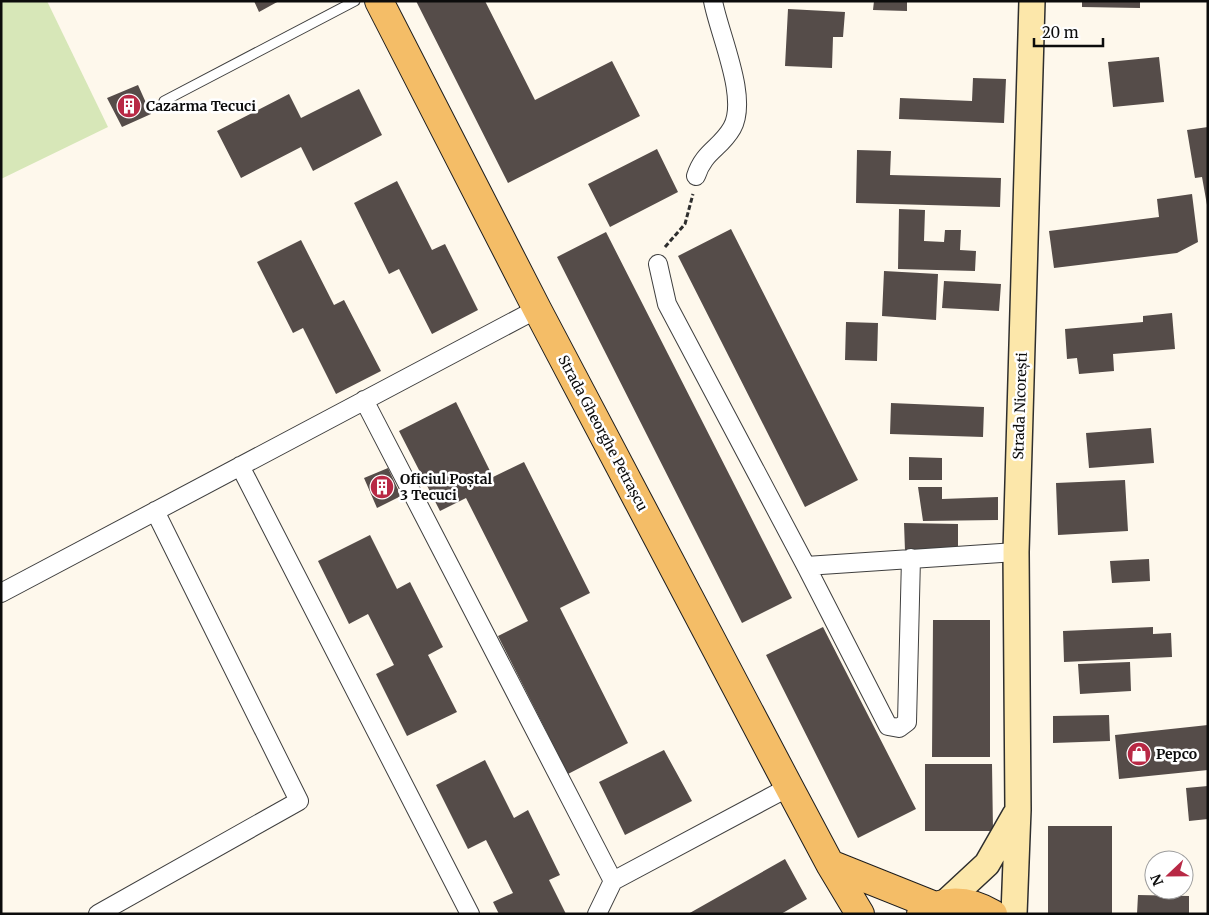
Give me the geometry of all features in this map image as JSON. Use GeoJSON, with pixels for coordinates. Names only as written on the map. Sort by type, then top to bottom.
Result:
{"type":"FeatureCollection","features":[{"type":"Feature","properties":{"kind":"main road","name":"Strada Gheorghe Petrașcu"},"geometry":{"type":"LineString","coordinates":[[379,1],[789,787],[830,864],[860,914]]}},
{"type":"Feature","properties":{"kind":"main road","name":"Strada Nicorești"},"geometry":{"type":"LineString","coordinates":[[1014,914],[1018,810],[1016,552],[1032,1]]}},
{"type":"Feature","properties":{"kind":"main road"},"geometry":{"type":"LineString","coordinates":[[934,907],[987,864],[1018,810]]}},
{"type":"Feature","properties":{"kind":"main road"},"geometry":{"type":"LineString","coordinates":[[830,864],[934,907],[962,901],[979,905],[994,914]]}},
{"type":"Feature","properties":{"kind":"street"},"geometry":{"type":"LineString","coordinates":[[696,176],[705,156],[726,137],[738,113],[735,84],[713,1]]}},
{"type":"Feature","properties":{"kind":"street"},"geometry":{"type":"LineString","coordinates":[[658,264],[667,304],[806,566],[888,726],[899,728],[907,722],[911,558]]}},
{"type":"Feature","properties":{"kind":"street"},"geometry":{"type":"LineString","coordinates":[[1,593],[538,309]]}},
{"type":"Feature","properties":{"kind":"street"},"geometry":{"type":"LineString","coordinates":[[364,400],[614,881]]}},
{"type":"Feature","properties":{"kind":"street"},"geometry":{"type":"LineString","coordinates":[[240,466],[470,914]]}},
{"type":"Feature","properties":{"kind":"street"},"geometry":{"type":"LineString","coordinates":[[98,914],[299,802],[155,511]]}},
{"type":"Feature","properties":{"kind":"street"},"geometry":{"type":"LineString","coordinates":[[806,566],[1016,552]]}},
{"type":"Feature","properties":{"kind":"street"},"geometry":{"type":"LineString","coordinates":[[597,914],[614,881],[789,787]]}},
{"type":"Feature","properties":{"kind":"lane"},"geometry":{"type":"LineString","coordinates":[[164,101],[355,1]]}},
{"type":"Feature","properties":{"kind":"path"},"geometry":{"type":"LineString","coordinates":[[658,264],[664,248],[685,224],[692,204],[696,176]]}},
{"type":"Feature","properties":{"kind":"green space"},"geometry":{"type":"Polygon","coordinates":[[[1,1],[47,1],[108,127],[1,179],[1,1]]]}},
{"type":"Feature","properties":{"kind":"building"},"geometry":{"type":"Polygon","coordinates":[[[254,1],[279,1],[259,12],[254,1]]]}},
{"type":"Feature","properties":{"kind":"building"},"geometry":{"type":"Polygon","coordinates":[[[416,1],[485,1],[535,100],[612,61],[640,116],[508,183],[416,1]]]}},
{"type":"Feature","properties":{"kind":"building"},"geometry":{"type":"Polygon","coordinates":[[[874,1],[907,1],[907,11],[873,10],[874,1]]]}},
{"type":"Feature","properties":{"kind":"building"},"geometry":{"type":"Polygon","coordinates":[[[1082,1],[1140,1],[1140,8],[1082,7],[1082,1]]]}},
{"type":"Feature","properties":{"kind":"building"},"geometry":{"type":"Polygon","coordinates":[[[788,9],[845,12],[843,37],[833,37],[832,68],[785,66],[788,9]]]}},
{"type":"Feature","properties":{"kind":"building"},"geometry":{"type":"Polygon","coordinates":[[[1159,57],[1164,102],[1113,107],[1108,62],[1159,57]]]}},
{"type":"Feature","properties":{"kind":"building"},"geometry":{"type":"Polygon","coordinates":[[[973,78],[1006,79],[1004,123],[899,119],[900,98],[972,101],[973,78]]]}},
{"type":"Feature","properties":{"kind":"building","name":"Cazarma Tecuci"},"geometry":{"type":"Polygon","coordinates":[[[138,85],[151,114],[122,127],[107,98],[138,85]]]}},
{"type":"Feature","properties":{"kind":"building"},"geometry":{"type":"Polygon","coordinates":[[[359,89],[382,135],[313,171],[301,147],[241,178],[217,131],[289,94],[301,118],[359,89]]]}},
{"type":"Feature","properties":{"kind":"building"},"geometry":{"type":"Polygon","coordinates":[[[1208,127],[1207,205],[1202,177],[1195,178],[1187,130],[1208,127]]]}},
{"type":"Feature","properties":{"kind":"building"},"geometry":{"type":"Polygon","coordinates":[[[657,149],[678,192],[610,227],[588,184],[657,149]]]}},
{"type":"Feature","properties":{"kind":"building"},"geometry":{"type":"Polygon","coordinates":[[[857,150],[891,151],[890,175],[1001,178],[1000,207],[856,203],[857,150]]]}},
{"type":"Feature","properties":{"kind":"building"},"geometry":{"type":"Polygon","coordinates":[[[397,181],[432,250],[445,244],[478,310],[432,334],[399,269],[389,274],[354,203],[397,181]]]}},
{"type":"Feature","properties":{"kind":"building"},"geometry":{"type":"Polygon","coordinates":[[[1192,194],[1198,242],[1177,253],[1054,268],[1049,231],[1159,217],[1157,199],[1192,194]]]}},
{"type":"Feature","properties":{"kind":"building"},"geometry":{"type":"Polygon","coordinates":[[[899,209],[925,210],[924,241],[944,242],[945,230],[961,230],[960,250],[976,251],[975,271],[898,269],[899,209]]]}},
{"type":"Feature","properties":{"kind":"building"},"geometry":{"type":"Polygon","coordinates":[[[731,229],[858,480],[805,507],[678,256],[731,229]]]}},
{"type":"Feature","properties":{"kind":"building"},"geometry":{"type":"Polygon","coordinates":[[[606,232],[792,598],[742,623],[557,257],[606,232]]]}},
{"type":"Feature","properties":{"kind":"building"},"geometry":{"type":"Polygon","coordinates":[[[301,240],[334,305],[344,300],[381,371],[336,394],[303,328],[293,333],[257,262],[301,240]]]}},
{"type":"Feature","properties":{"kind":"building"},"geometry":{"type":"Polygon","coordinates":[[[884,271],[938,274],[936,320],[882,316],[884,271]]]}},
{"type":"Feature","properties":{"kind":"building"},"geometry":{"type":"Polygon","coordinates":[[[944,281],[1001,284],[999,311],[942,308],[944,281]]]}},
{"type":"Feature","properties":{"kind":"building"},"geometry":{"type":"Polygon","coordinates":[[[1172,313],[1175,349],[1113,354],[1114,371],[1079,374],[1077,358],[1067,359],[1065,329],[1143,322],[1143,316],[1172,313]]]}},
{"type":"Feature","properties":{"kind":"building"},"geometry":{"type":"Polygon","coordinates":[[[846,322],[878,323],[877,361],[845,360],[846,322]]]}},
{"type":"Feature","properties":{"kind":"building"},"geometry":{"type":"Polygon","coordinates":[[[456,402],[493,477],[524,462],[590,593],[560,608],[628,743],[568,774],[498,636],[528,621],[466,498],[440,511],[399,431],[456,402]]]}},
{"type":"Feature","properties":{"kind":"building"},"geometry":{"type":"Polygon","coordinates":[[[891,403],[984,407],[983,437],[890,434],[891,403]]]}},
{"type":"Feature","properties":{"kind":"building"},"geometry":{"type":"Polygon","coordinates":[[[1151,428],[1154,463],[1089,468],[1086,433],[1151,428]]]}},
{"type":"Feature","properties":{"kind":"building"},"geometry":{"type":"Polygon","coordinates":[[[909,457],[942,458],[942,480],[909,480],[909,457]]]}},
{"type":"Feature","properties":{"kind":"building","name":"Oficiul Poștal 3 Tecuci"},"geometry":{"type":"Polygon","coordinates":[[[388,468],[401,496],[377,508],[364,478],[388,468]]]}},
{"type":"Feature","properties":{"kind":"building"},"geometry":{"type":"Polygon","coordinates":[[[1125,480],[1128,531],[1058,535],[1056,483],[1125,480]]]}},
{"type":"Feature","properties":{"kind":"building"},"geometry":{"type":"Polygon","coordinates":[[[918,487],[942,487],[942,499],[998,497],[998,520],[923,521],[918,487]]]}},
{"type":"Feature","properties":{"kind":"building"},"geometry":{"type":"Polygon","coordinates":[[[904,523],[958,524],[958,552],[905,551],[904,523]]]}},
{"type":"Feature","properties":{"kind":"building"},"geometry":{"type":"Polygon","coordinates":[[[370,535],[397,589],[410,582],[443,647],[428,655],[457,712],[407,736],[376,674],[394,665],[368,614],[349,624],[318,561],[370,535]]]}},
{"type":"Feature","properties":{"kind":"building"},"geometry":{"type":"Polygon","coordinates":[[[1149,559],[1150,581],[1112,583],[1110,561],[1149,559]]]}},
{"type":"Feature","properties":{"kind":"building"},"geometry":{"type":"Polygon","coordinates":[[[933,620],[990,620],[990,757],[932,757],[933,620]]]}},
{"type":"Feature","properties":{"kind":"building"},"geometry":{"type":"Polygon","coordinates":[[[823,627],[916,809],[858,838],[766,655],[823,627]]]}},
{"type":"Feature","properties":{"kind":"building"},"geometry":{"type":"Polygon","coordinates":[[[1153,627],[1153,634],[1171,633],[1172,657],[1064,662],[1063,631],[1153,627]]]}},
{"type":"Feature","properties":{"kind":"building"},"geometry":{"type":"Polygon","coordinates":[[[1130,662],[1131,691],[1080,694],[1078,664],[1130,662]]]}},
{"type":"Feature","properties":{"kind":"building"},"geometry":{"type":"Polygon","coordinates":[[[1109,715],[1110,741],[1053,743],[1053,716],[1109,715]]]}},
{"type":"Feature","properties":{"kind":"building"},"geometry":{"type":"Polygon","coordinates":[[[1208,725],[1208,770],[1119,779],[1115,735],[1208,725]]]}},
{"type":"Feature","properties":{"kind":"building"},"geometry":{"type":"Polygon","coordinates":[[[664,750],[692,801],[625,835],[599,782],[664,750]]]}},
{"type":"Feature","properties":{"kind":"building"},"geometry":{"type":"Polygon","coordinates":[[[485,760],[514,818],[528,810],[560,875],[549,880],[566,914],[499,914],[493,902],[513,893],[486,840],[468,849],[436,785],[485,760]]]}},
{"type":"Feature","properties":{"kind":"building"},"geometry":{"type":"Polygon","coordinates":[[[925,764],[992,764],[993,831],[925,831],[925,764]]]}},
{"type":"Feature","properties":{"kind":"building"},"geometry":{"type":"Polygon","coordinates":[[[1208,786],[1208,819],[1189,821],[1186,788],[1208,786]]]}},
{"type":"Feature","properties":{"kind":"building"},"geometry":{"type":"Polygon","coordinates":[[[1048,826],[1112,826],[1112,914],[1048,914],[1048,826]]]}},
{"type":"Feature","properties":{"kind":"building"},"geometry":{"type":"Polygon","coordinates":[[[785,859],[807,899],[781,914],[688,914],[785,859]]]}},
{"type":"Feature","properties":{"kind":"building"},"geometry":{"type":"Polygon","coordinates":[[[1138,895],[1144,895],[1144,900],[1189,900],[1189,914],[1137,914],[1138,895]]]}},
{"type":"Feature","properties":{"kind":"place","name":"Cazarma Tecuci"},"geometry":{"type":"Point","coordinates":[129,106]}},
{"type":"Feature","properties":{"kind":"place","name":"Oficiul Poștal 3 Tecuci"},"geometry":{"type":"Point","coordinates":[382,487]}},
{"type":"Feature","properties":{"kind":"place","name":"Pepco"},"geometry":{"type":"Point","coordinates":[1139,754]}}]}
